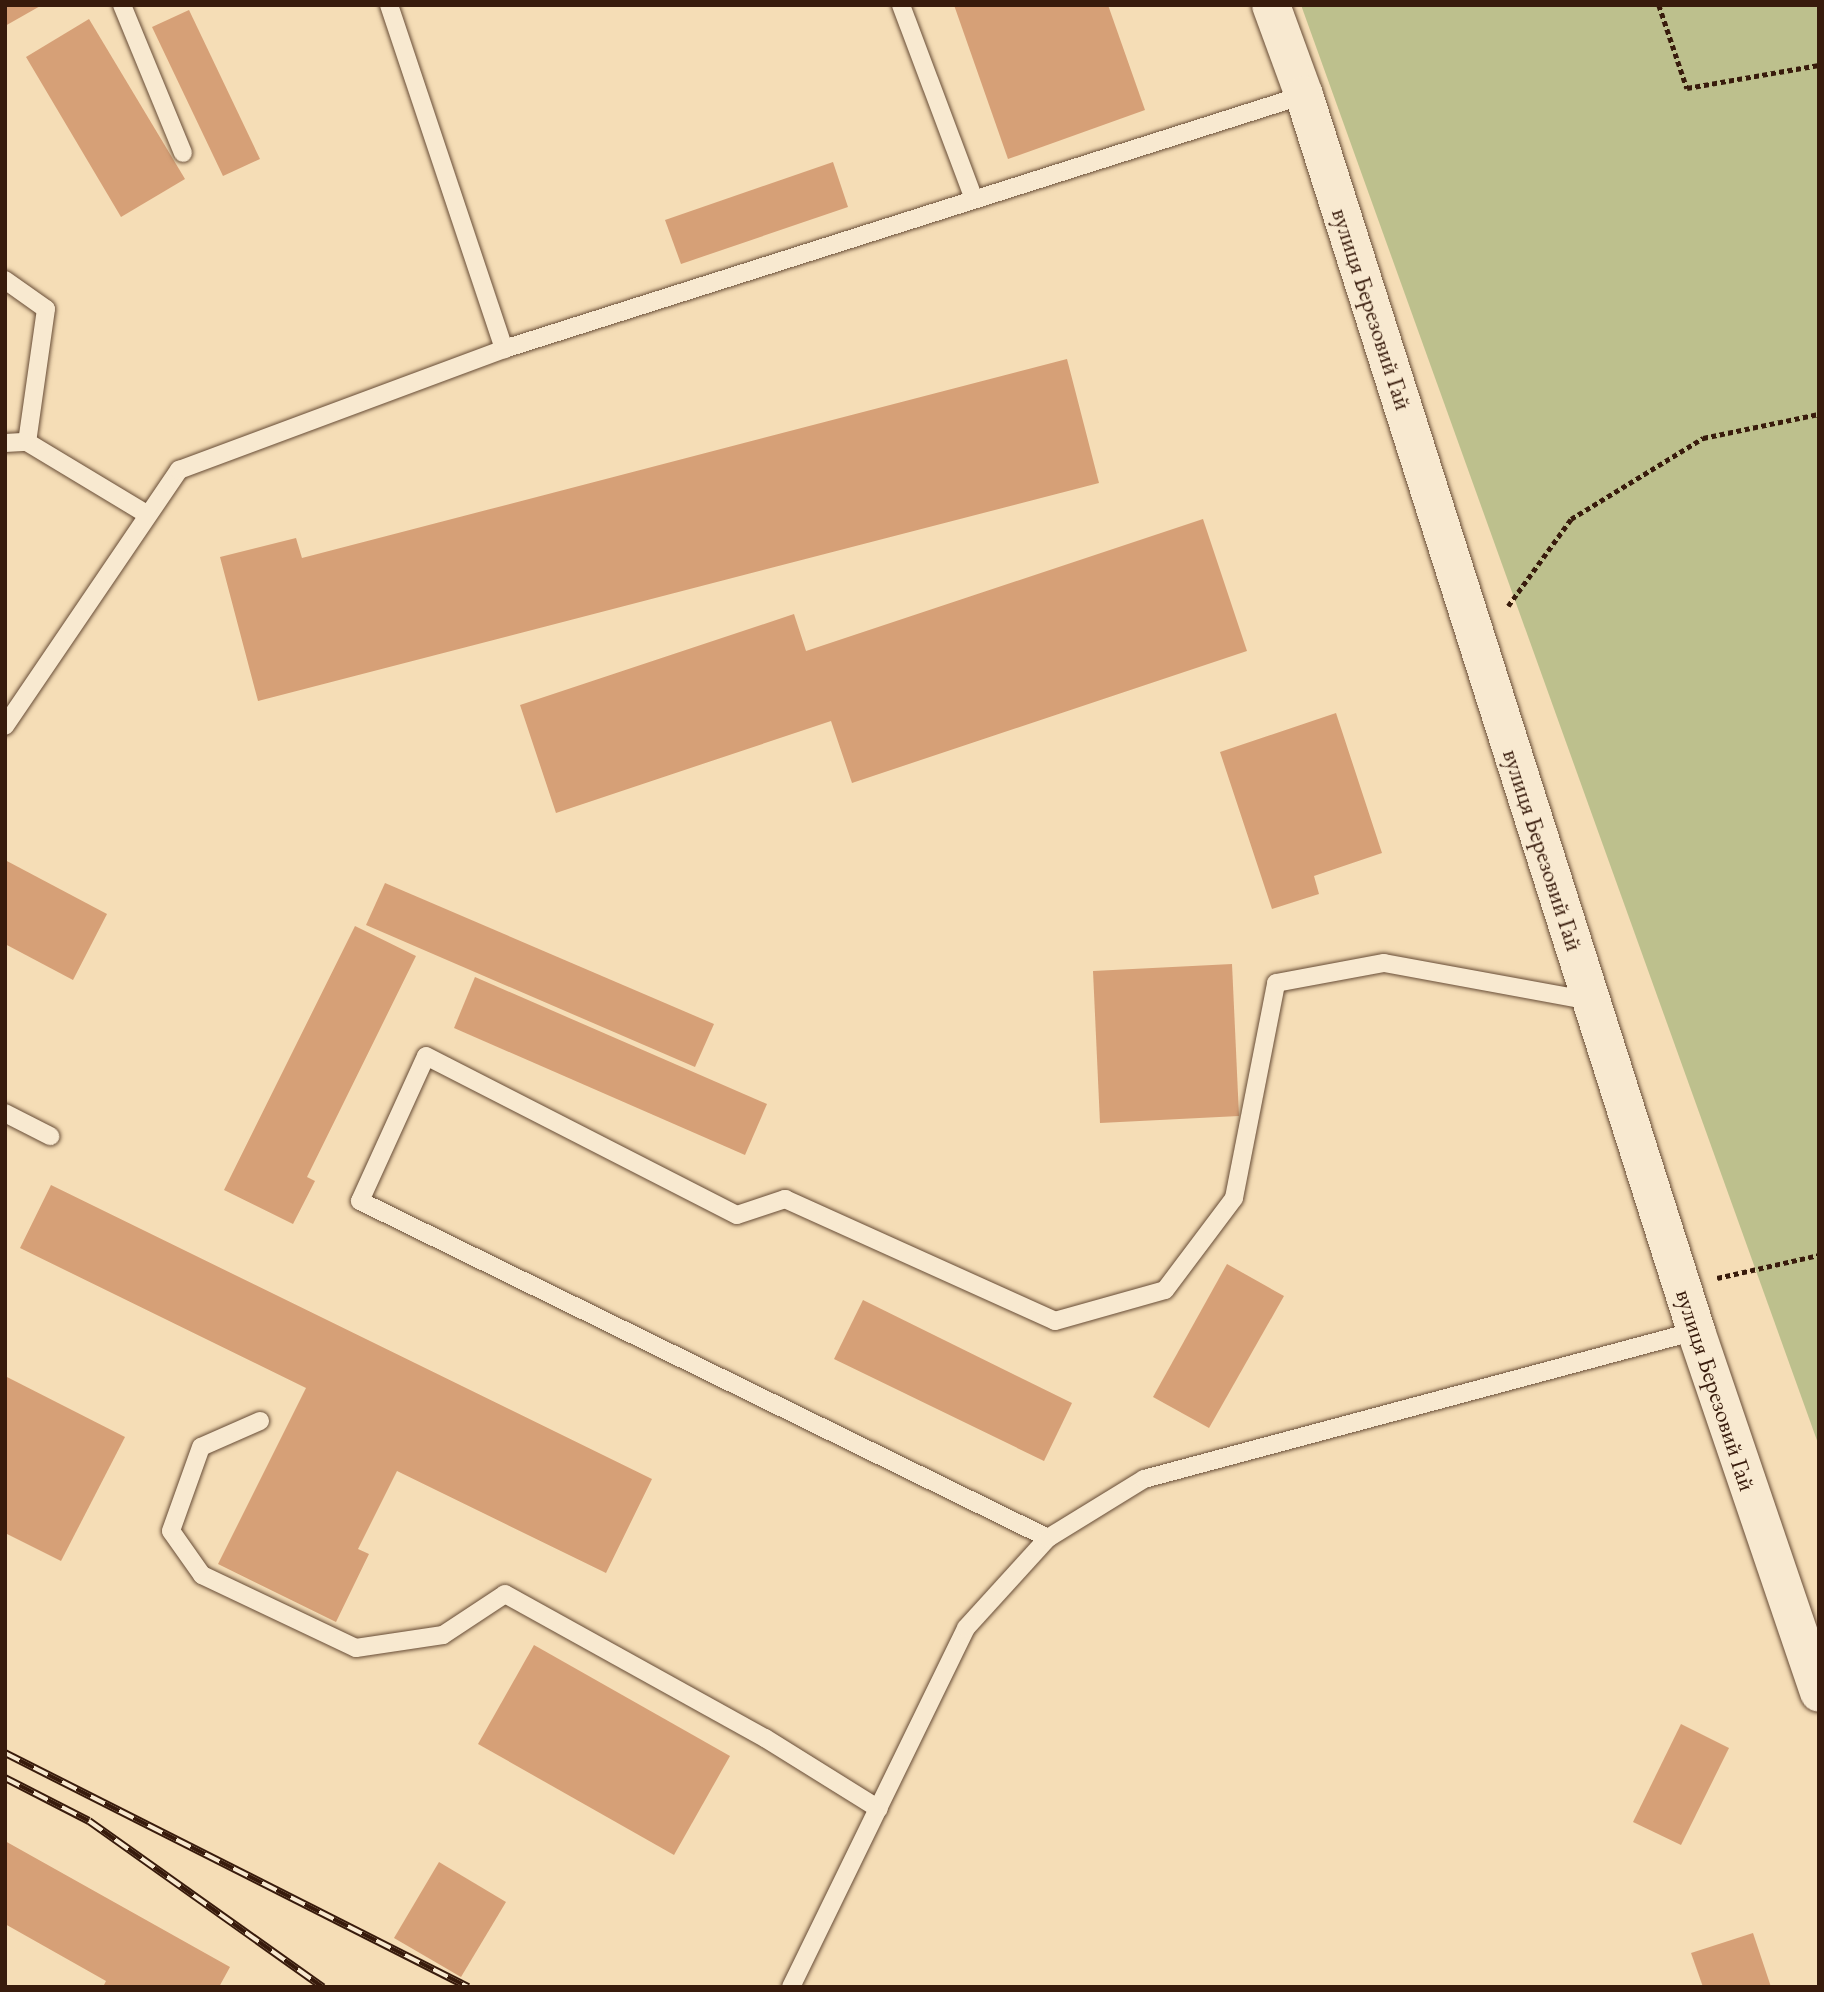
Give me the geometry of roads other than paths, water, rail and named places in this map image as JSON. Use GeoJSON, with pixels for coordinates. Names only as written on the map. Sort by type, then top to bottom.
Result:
{"type":"FeatureCollection","features":[{"type":"Feature","properties":{"kind":"street","name":"вулиця Березовий Гай"},"geometry":{"type":"LineString","coordinates":[[1271,5],[1304,95],[1696,1331],[1819,1693]]}},
{"type":"Feature","properties":{"kind":"lane"},"geometry":{"type":"LineString","coordinates":[[122,5],[183,153]]}},
{"type":"Feature","properties":{"kind":"lane"},"geometry":{"type":"LineString","coordinates":[[389,5],[504,349]]}},
{"type":"Feature","properties":{"kind":"lane"},"geometry":{"type":"LineString","coordinates":[[901,5],[974,199]]}},
{"type":"Feature","properties":{"kind":"lane"},"geometry":{"type":"LineString","coordinates":[[5,726],[178,470],[504,349],[1304,95]]}},
{"type":"Feature","properties":{"kind":"lane"},"geometry":{"type":"LineString","coordinates":[[5,280],[46,309],[27,442]]}},
{"type":"Feature","properties":{"kind":"lane"},"geometry":{"type":"LineString","coordinates":[[5,443],[27,442],[148,515]]}},
{"type":"Feature","properties":{"kind":"lane"},"geometry":{"type":"LineString","coordinates":[[1048,1538],[360,1201],[425,1056],[737,1215],[785,1199],[1055,1321],[1165,1290],[1234,1198],[1276,983],[1384,962],[1591,1001]]}},
{"type":"Feature","properties":{"kind":"lane"},"geometry":{"type":"LineString","coordinates":[[5,1113],[51,1136]]}},
{"type":"Feature","properties":{"kind":"lane"},"geometry":{"type":"LineString","coordinates":[[791,1987],[966,1629],[1048,1538],[1144,1479],[1696,1331]]}},
{"type":"Feature","properties":{"kind":"lane"},"geometry":{"type":"LineString","coordinates":[[260,1421],[201,1447],[171,1531],[202,1575],[356,1648],[443,1635],[505,1594],[765,1738],[879,1809]]}},
{"type":"Feature","properties":{"kind":"railway"},"geometry":{"type":"LineString","coordinates":[[5,1753],[468,1987]]}},
{"type":"Feature","properties":{"kind":"railway"},"geometry":{"type":"LineString","coordinates":[[5,1778],[89,1821],[323,1987]]}}]}
